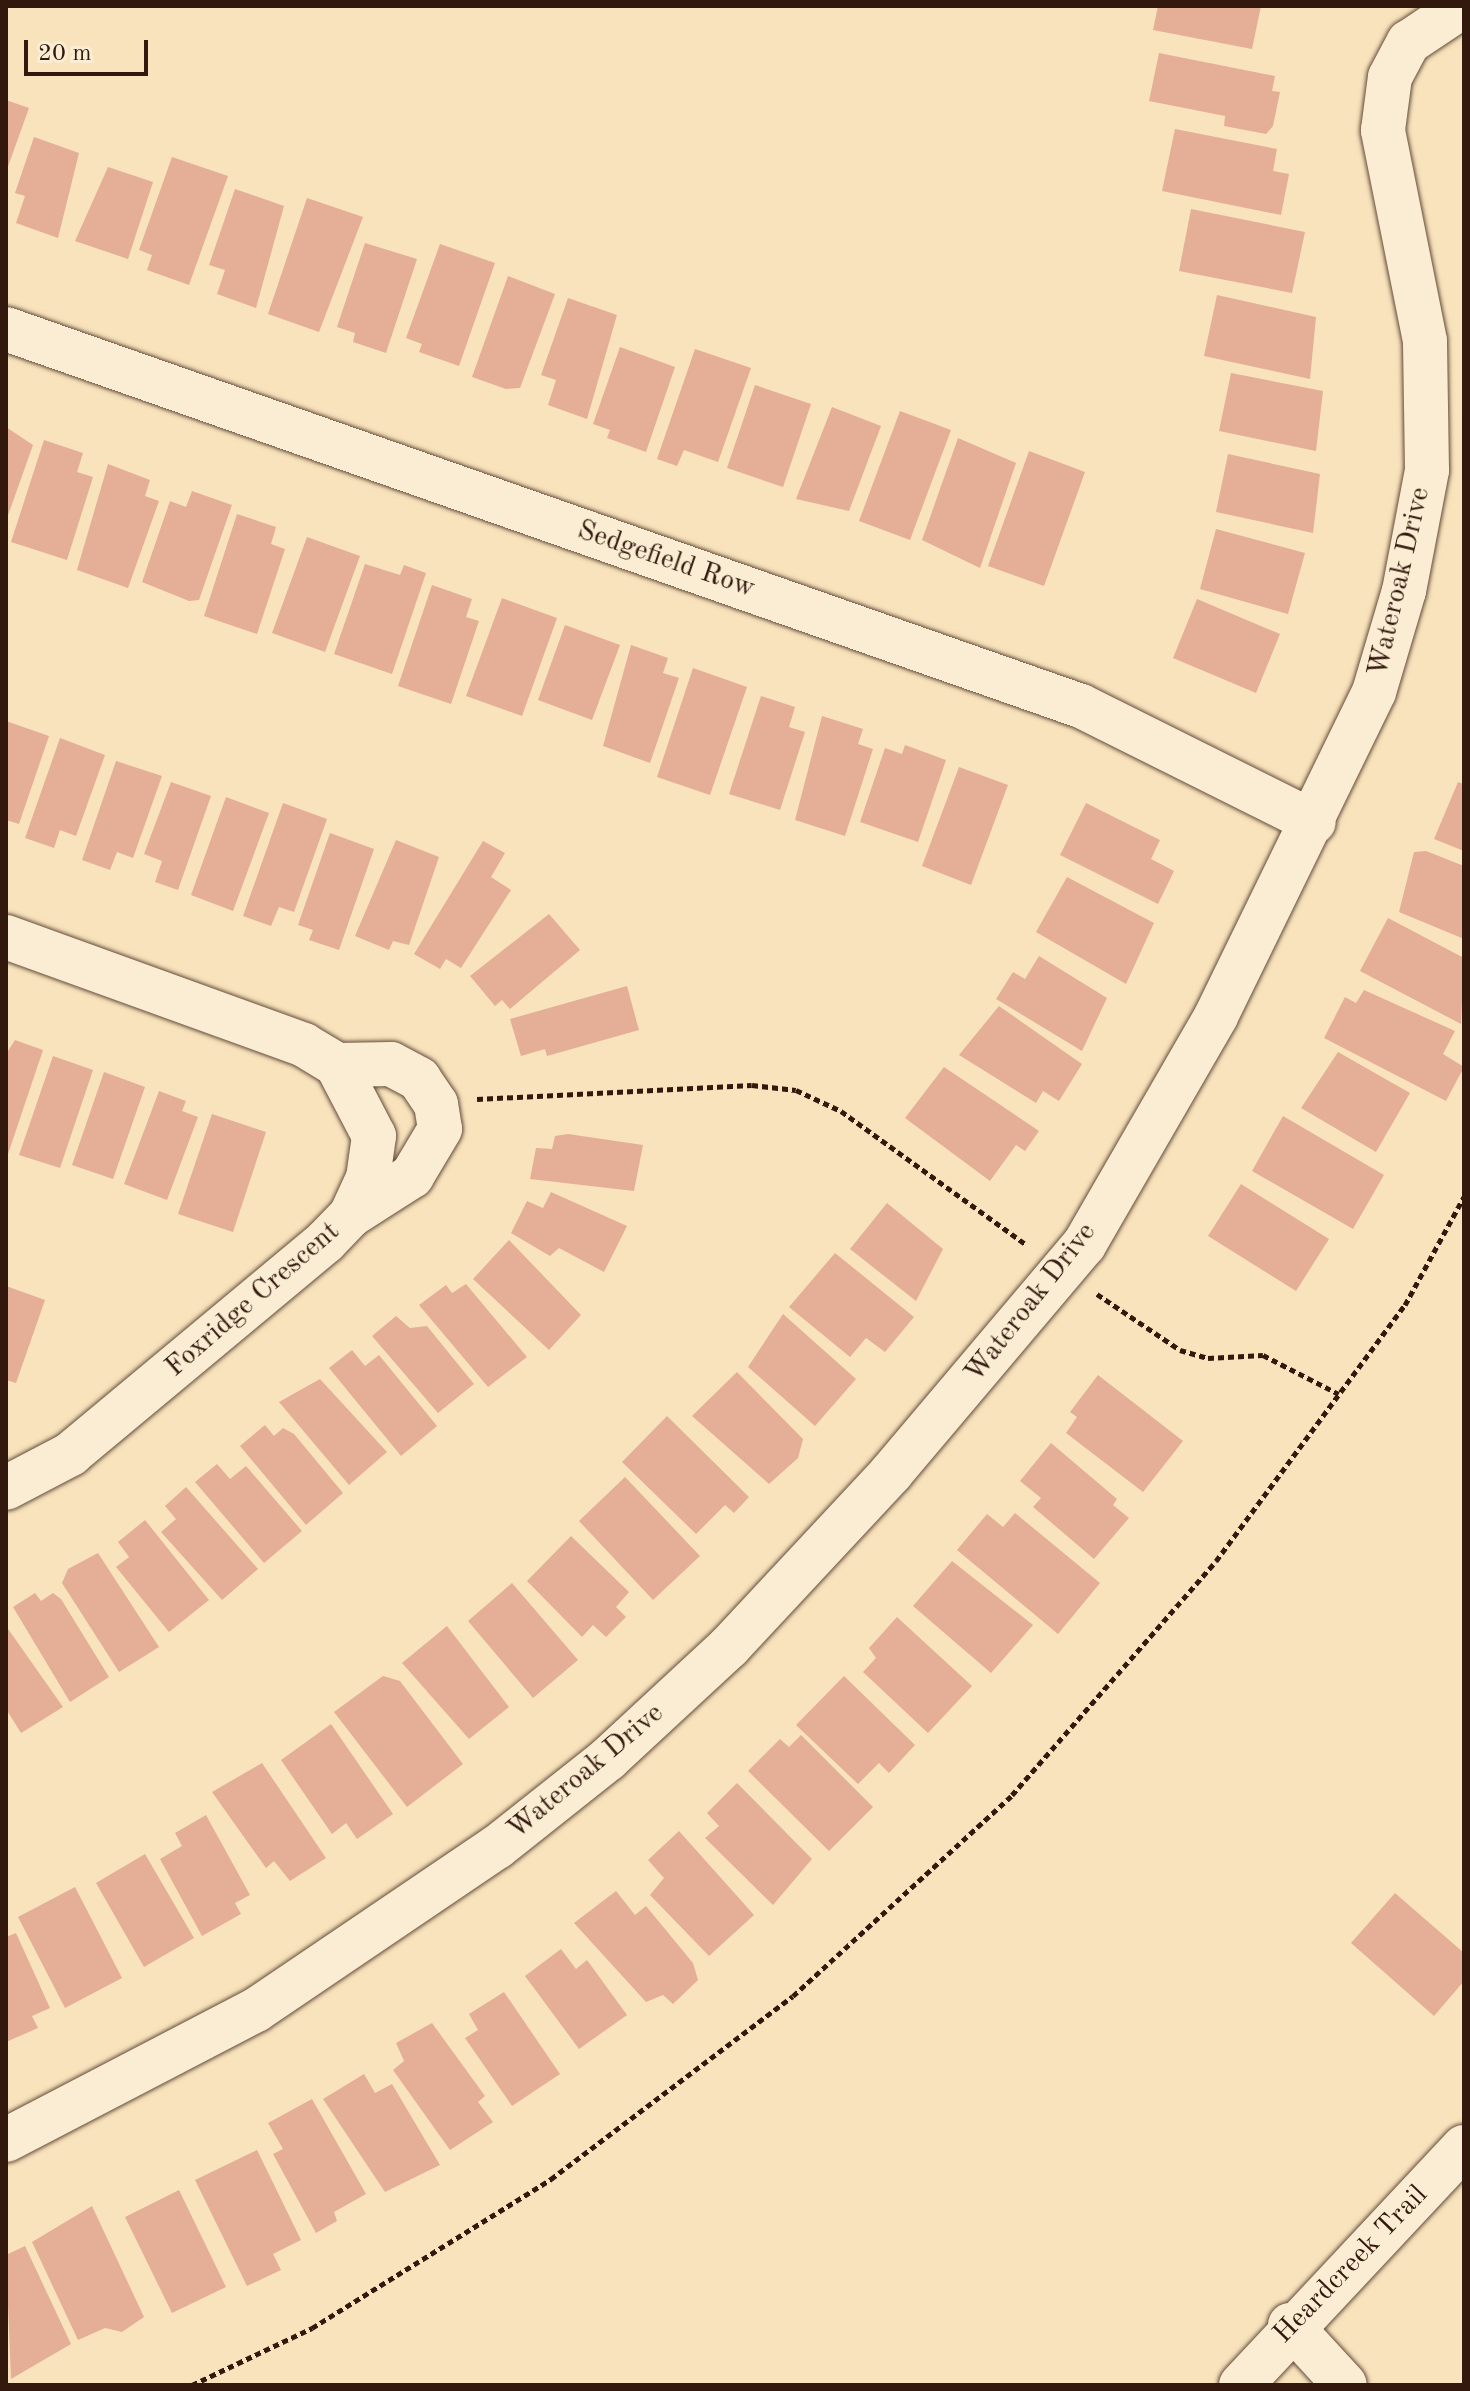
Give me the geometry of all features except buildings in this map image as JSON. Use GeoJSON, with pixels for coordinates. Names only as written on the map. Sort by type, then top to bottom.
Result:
{"type":"FeatureCollection","features":[{"type":"Feature","properties":{"kind":"street","name":"Wateroak Drive"},"geometry":{"type":"LineString","coordinates":[[6,2140],[256,2010],[497,1847],[608,1759],[761,1612],[1063,1271],[1216,1016],[1314,822],[1374,692],[1404,591],[1427,470],[1425,341],[1383,130],[1390,77],[1412,18],[1463,6]]}},
{"type":"Feature","properties":{"kind":"street","name":"Sedgefield Row"},"geometry":{"type":"LineString","coordinates":[[6,329],[1081,706],[1314,822]]}},
{"type":"Feature","properties":{"kind":"street"},"geometry":{"type":"LineString","coordinates":[[6,937],[304,1045],[337,1065],[391,1064],[419,1079],[436,1104],[440,1129],[431,1154],[412,1176],[351,1215]]}},
{"type":"Feature","properties":{"kind":"street","name":"Foxridge Crescent"},"geometry":{"type":"LineString","coordinates":[[6,1488],[71,1454],[351,1215],[368,1178],[374,1136],[337,1065]]}},
{"type":"Feature","properties":{"kind":"street","name":"Heardcreek Trail"},"geometry":{"type":"LineString","coordinates":[[1241,2385],[1290,2325],[1464,2147]]}},
{"type":"Feature","properties":{"kind":"street"},"geometry":{"type":"LineString","coordinates":[[1290,2325],[1345,2385]]}},
{"type":"Feature","properties":{"kind":"path"},"geometry":{"type":"LineString","coordinates":[[436,1104],[542,1092],[796,1090],[841,1111],[1063,1271],[1180,1350],[1208,1358],[1263,1355],[1339,1394]]}},
{"type":"Feature","properties":{"kind":"path"},"geometry":{"type":"LineString","coordinates":[[192,2385],[312,2328],[551,2179],[793,1996],[1012,1795],[1216,1561],[1405,1305],[1464,1197]]}}]}
